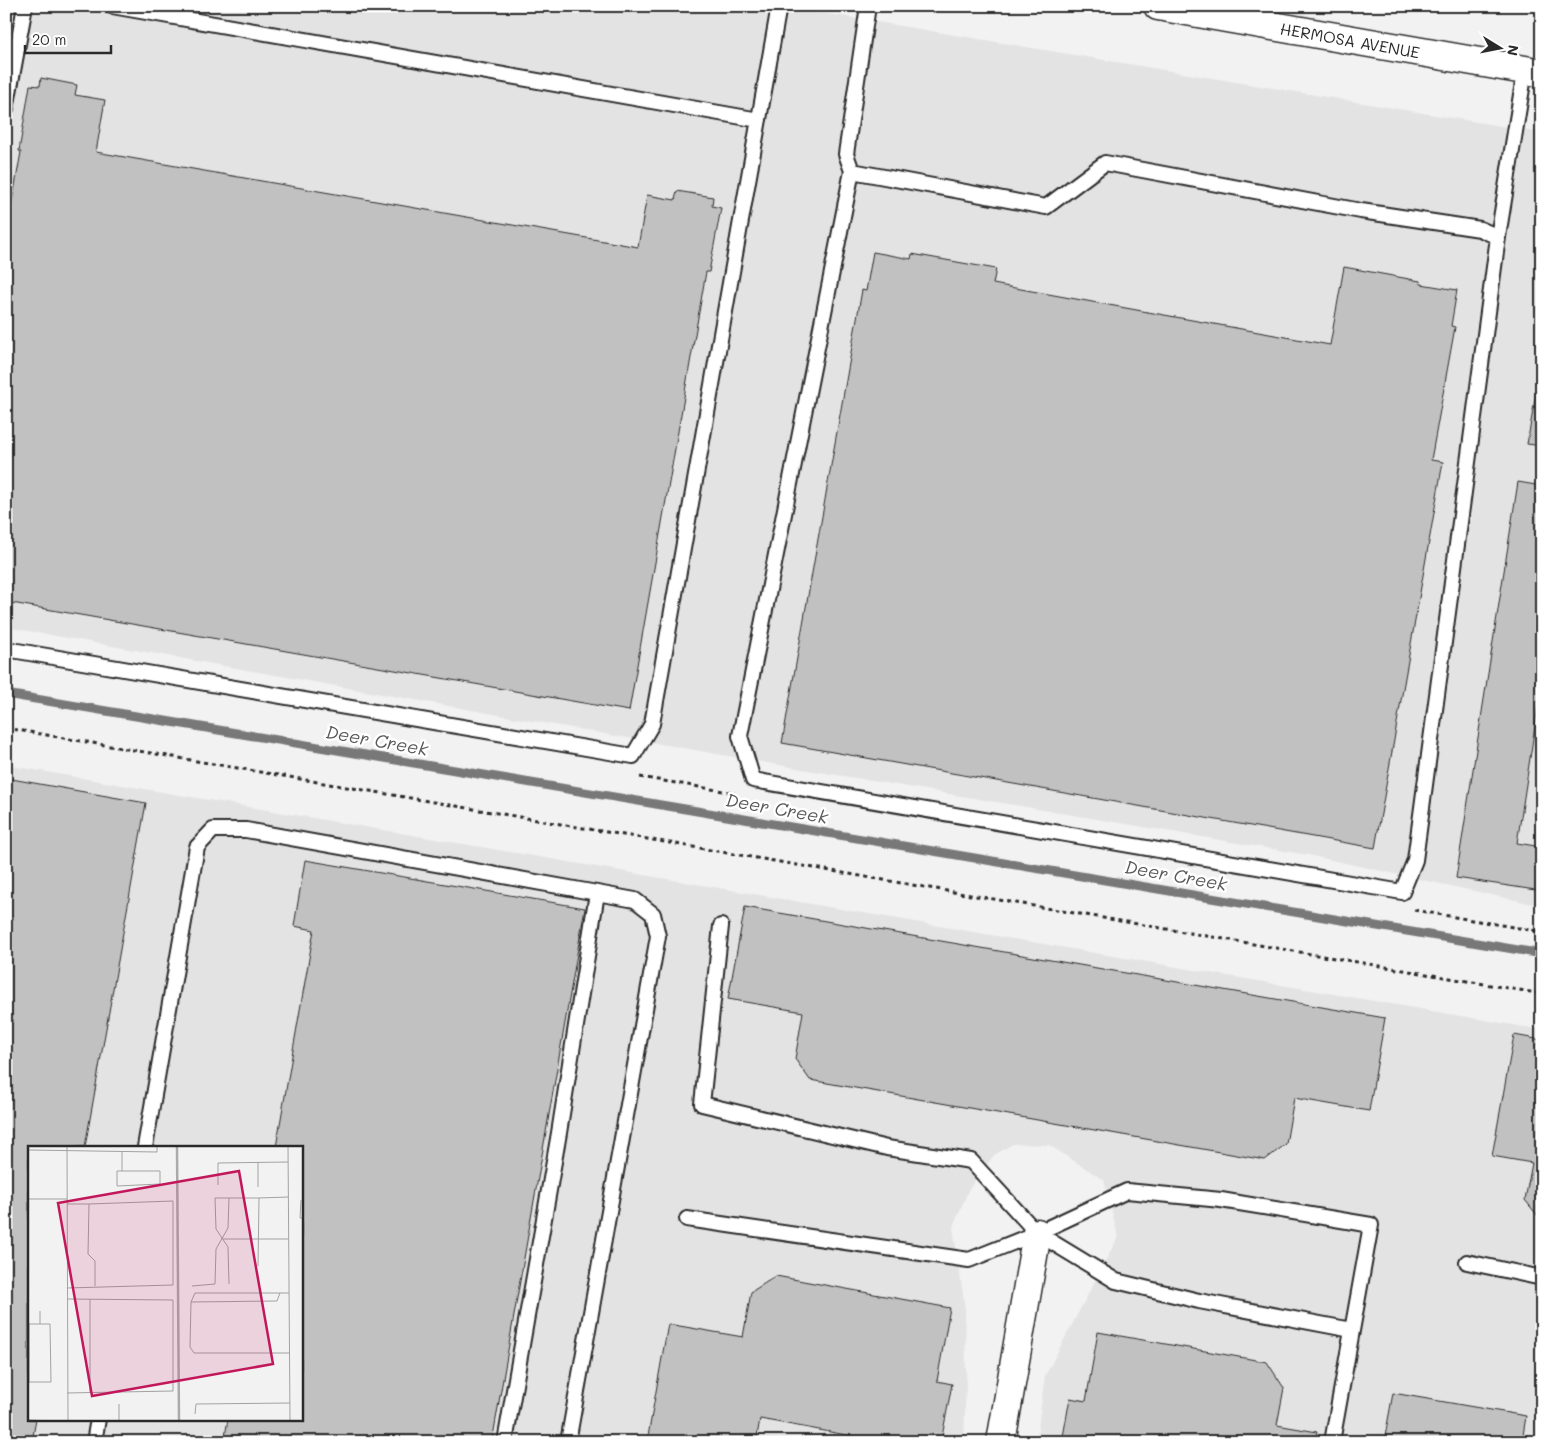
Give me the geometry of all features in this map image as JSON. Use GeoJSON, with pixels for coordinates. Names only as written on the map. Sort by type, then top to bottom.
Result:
{"type":"FeatureCollection","features":[{"type":"Feature","properties":{"kind":"street","name":"HERMOSA AVENUE"},"geometry":{"type":"LineString","coordinates":[[1158,6],[1533,72]]}},
{"type":"Feature","properties":{"kind":"street"},"geometry":{"type":"LineString","coordinates":[[1001,1442],[1037,1233]]}},
{"type":"Feature","properties":{"kind":"lane"},"geometry":{"type":"LineString","coordinates":[[6,109],[25,6]]}},
{"type":"Feature","properties":{"kind":"lane"},"geometry":{"type":"LineString","coordinates":[[112,6],[758,120]]}},
{"type":"Feature","properties":{"kind":"lane"},"geometry":{"type":"LineString","coordinates":[[6,650],[633,756],[652,724],[779,6]]}},
{"type":"Feature","properties":{"kind":"lane"},"geometry":{"type":"LineString","coordinates":[[868,6],[846,154],[852,171],[740,736],[753,780],[1402,892],[1415,860],[1498,237],[1533,72]]}},
{"type":"Feature","properties":{"kind":"lane"},"geometry":{"type":"LineString","coordinates":[[852,171],[1046,207],[1105,163],[1361,212],[1480,229],[1498,237]]}},
{"type":"Feature","properties":{"kind":"lane"},"geometry":{"type":"LineString","coordinates":[[145,1146],[197,847],[213,830],[246,830],[635,900],[653,914],[658,936],[568,1442]]}},
{"type":"Feature","properties":{"kind":"lane"},"geometry":{"type":"LineString","coordinates":[[504,1442],[559,1133],[597,893]]}},
{"type":"Feature","properties":{"kind":"lane"},"geometry":{"type":"LineString","coordinates":[[721,926],[702,1104],[887,1148],[971,1161],[1037,1233],[1116,1282],[1199,1301],[1352,1330]]}},
{"type":"Feature","properties":{"kind":"lane"},"geometry":{"type":"LineString","coordinates":[[687,1219],[969,1260],[1037,1233],[1127,1191],[1221,1200],[1371,1225],[1332,1442]]}},
{"type":"Feature","properties":{"kind":"lane"},"geometry":{"type":"LineString","coordinates":[[1467,1262],[1542,1278]]}},
{"type":"Feature","properties":{"kind":"lane"},"geometry":{"type":"LineString","coordinates":[[94,1442],[98,1420]]}},
{"type":"Feature","properties":{"kind":"path"},"geometry":{"type":"LineString","coordinates":[[6,728],[1542,994]]}},
{"type":"Feature","properties":{"kind":"shaded area"},"geometry":{"type":"Polygon","coordinates":[[[6,6],[781,6],[1542,133],[1542,906],[1308,855],[773,764],[6,627],[6,6]]]}},
{"type":"Feature","properties":{"kind":"shaded area"},"geometry":{"type":"Polygon","coordinates":[[[6,765],[1542,1030],[1542,1368],[1538,1375],[1542,1413],[1542,1442],[1036,1442],[1045,1376],[1118,1237],[1104,1180],[1049,1145],[1013,1144],[994,1155],[969,1189],[953,1227],[965,1308],[966,1379],[964,1442],[6,1442],[6,765]]]}},
{"type":"Feature","properties":{"kind":"building"},"geometry":{"type":"Polygon","coordinates":[[[41,78],[77,85],[75,95],[105,100],[96,152],[638,247],[647,195],[675,200],[677,191],[713,197],[712,206],[721,208],[709,272],[706,272],[629,711],[6,602],[6,236],[21,152],[19,151],[30,85],[40,86],[41,78]]]}},
{"type":"Feature","properties":{"kind":"building"},"geometry":{"type":"Polygon","coordinates":[[[873,252],[911,259],[912,254],[996,269],[993,284],[1330,345],[1344,267],[1457,290],[1451,326],[1455,327],[1431,460],[1443,462],[1375,848],[782,743],[862,290],[866,291],[873,252]]]}},
{"type":"Feature","properties":{"kind":"building"},"geometry":{"type":"Polygon","coordinates":[[[1537,388],[1542,388],[1542,446],[1527,444],[1537,388]]]}},
{"type":"Feature","properties":{"kind":"building"},"geometry":{"type":"Polygon","coordinates":[[[1518,482],[1542,486],[1542,680],[1517,843],[1542,847],[1542,891],[1456,878],[1518,482]]]}},
{"type":"Feature","properties":{"kind":"building"},"geometry":{"type":"Polygon","coordinates":[[[6,778],[146,803],[85,1146],[28,1146],[28,1420],[36,1420],[32,1442],[6,1442],[6,778]]]}},
{"type":"Feature","properties":{"kind":"building"},"geometry":{"type":"Polygon","coordinates":[[[305,860],[585,908],[492,1442],[224,1442],[228,1420],[302,1420],[302,1146],[276,1146],[314,930],[294,926],[305,860]]]}},
{"type":"Feature","properties":{"kind":"building"},"geometry":{"type":"Polygon","coordinates":[[[745,907],[1385,1018],[1369,1111],[1294,1098],[1286,1144],[1265,1160],[810,1080],[795,1059],[803,1012],[728,999],[745,907]]]}},
{"type":"Feature","properties":{"kind":"building"},"geometry":{"type":"Polygon","coordinates":[[[1514,1035],[1542,1040],[1542,1221],[1525,1200],[1532,1163],[1492,1156],[1514,1035]]]}},
{"type":"Feature","properties":{"kind":"building"},"geometry":{"type":"Polygon","coordinates":[[[776,1276],[950,1308],[937,1381],[952,1384],[941,1442],[884,1442],[760,1419],[756,1442],[647,1442],[668,1324],[743,1337],[751,1292],[776,1276]]]}},
{"type":"Feature","properties":{"kind":"building"},"geometry":{"type":"Polygon","coordinates":[[[1098,1332],[1267,1362],[1284,1388],[1277,1425],[1317,1432],[1315,1442],[1062,1442],[1070,1398],[1086,1401],[1098,1332]]]}},
{"type":"Feature","properties":{"kind":"building"},"geometry":{"type":"Polygon","coordinates":[[[1393,1393],[1526,1416],[1522,1442],[1384,1442],[1393,1393]]]}},
{"type":"Feature","properties":{"kind":"waterway","name":"Deer Creek"},"geometry":{"type":"LineString","coordinates":[[6,694],[1542,954]]}}]}
